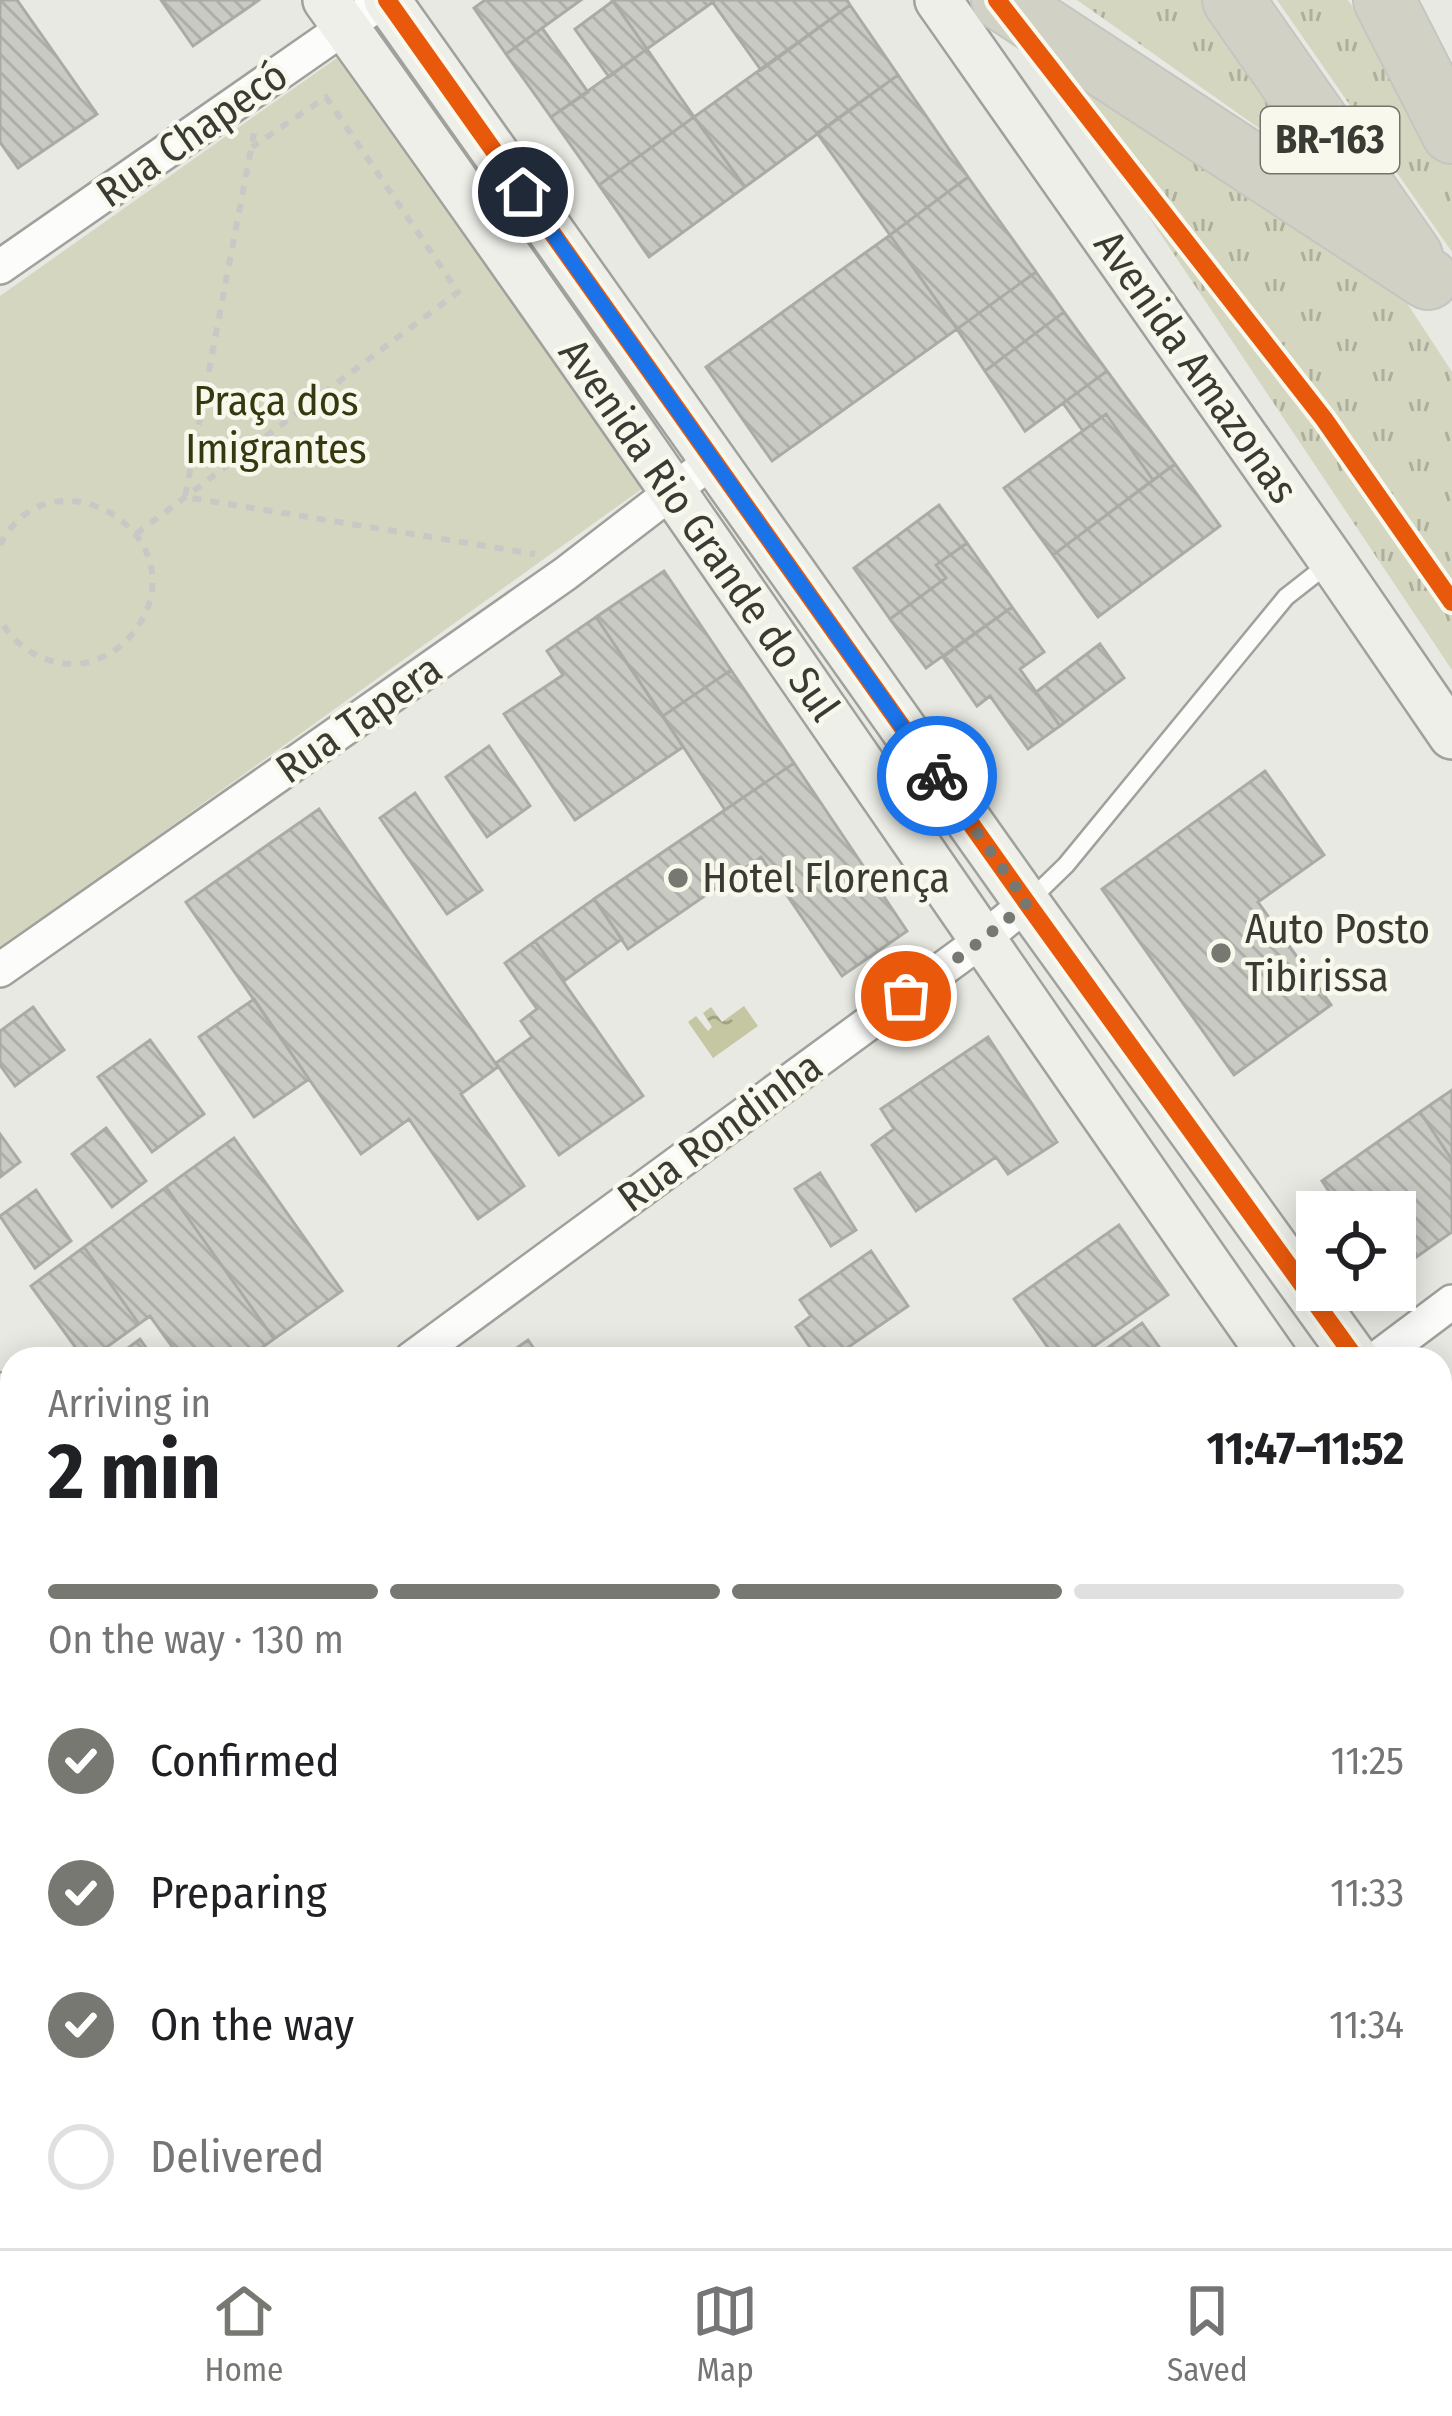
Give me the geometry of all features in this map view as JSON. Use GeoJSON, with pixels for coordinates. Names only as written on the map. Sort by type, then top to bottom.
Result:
{"type":"FeatureCollection","features":[{"type":"Feature","properties":{"kind":"highway"},"geometry":{"type":"LineString","coordinates":[[1002,0],[1440,296]]}},
{"type":"Feature","properties":{"kind":"highway","name":"BR-163"},"geometry":{"type":"LineString","coordinates":[[1233,0],[1440,296]]}},
{"type":"Feature","properties":{"kind":"highway"},"geometry":{"type":"LineString","coordinates":[[1384,0],[1452,133]]}},
{"type":"Feature","properties":{"kind":"street","name":"Rua Chapecó"},"geometry":{"type":"LineString","coordinates":[[0,267],[260,88],[335,13],[385,0]]}},
{"type":"Feature","properties":{"kind":"street","name":"Avenida Rio Grande do Sul"},"geometry":{"type":"LineString","coordinates":[[385,0],[1347,1347]]}},
{"type":"Feature","properties":{"kind":"street","name":"Avenida Amazonas"},"geometry":{"type":"LineString","coordinates":[[938,0],[1452,736]]}},
{"type":"Feature","properties":{"kind":"street","name":"Avenida Rio Grande do Sul"},"geometry":{"type":"LineString","coordinates":[[335,13],[674,491],[1266,1347]]}},
{"type":"Feature","properties":{"kind":"street","name":"Rua Tapera"},"geometry":{"type":"LineString","coordinates":[[0,970],[585,558],[712,461]]}},
{"type":"Feature","properties":{"kind":"street","name":"Rua Rondinha"},"geometry":{"type":"LineString","coordinates":[[427,1347],[1027,903]]}},
{"type":"Feature","properties":{"kind":"street"},"geometry":{"type":"LineString","coordinates":[[1392,1347],[1452,1302]]}},
{"type":"Feature","properties":{"kind":"lane"},"geometry":{"type":"LineString","coordinates":[[1027,903],[1066,865],[1286,597],[1332,561]]}},
{"type":"Feature","properties":{"kind":"path"},"geometry":{"type":"LineString","coordinates":[[185,497],[260,88]]}},
{"type":"Feature","properties":{"kind":"path"},"geometry":{"type":"LineString","coordinates":[[136,534],[458,292],[326,97],[252,147]]}},
{"type":"Feature","properties":{"kind":"path"},"geometry":{"type":"LineString","coordinates":[[185,497],[475,545],[585,558]]}},
{"type":"Feature","properties":{"kind":"path"},"geometry":{"type":"LineString","coordinates":[[0,545],[6,532],[27,514],[52,503],[79,501],[105,508],[128,524],[144,544],[152,570],[152,596],[143,621],[105,656],[80,664],[53,662],[29,652],[1,624]]}},
{"type":"Feature","properties":{"kind":"green space"},"geometry":{"type":"Polygon","coordinates":[[[1077,0],[1210,0],[1351,193],[1077,0]]]}},
{"type":"Feature","properties":{"kind":"green space"},"geometry":{"type":"Polygon","coordinates":[[[1277,0],[1348,0],[1452,166],[1452,252],[1277,0]]]}},
{"type":"Feature","properties":{"kind":"green space"},"geometry":{"type":"Polygon","coordinates":[[[1034,45],[1392,280],[1452,372],[1452,670],[1034,45]]]}},
{"type":"Feature","properties":{"kind":"green space","name":"Praça dos Imigrantes"},"geometry":{"type":"Polygon","coordinates":[[[341,55],[650,483],[0,949],[0,296],[341,55]]]}},
{"type":"Feature","properties":{"kind":"water"},"geometry":{"type":"Polygon","coordinates":[[[744,1006],[758,1026],[713,1058],[688,1022],[696,1016],[708,1031],[712,1027],[703,1013],[711,1007],[722,1022],[744,1006]]]}},
{"type":"Feature","properties":{"kind":"building"},"geometry":{"type":"Polygon","coordinates":[[[0,0],[17,0],[97,114],[18,168],[0,142],[0,0]]]}},
{"type":"Feature","properties":{"kind":"building"},"geometry":{"type":"Polygon","coordinates":[[[161,0],[259,0],[193,46],[161,0]]]}},
{"type":"Feature","properties":{"kind":"building"},"geometry":{"type":"Polygon","coordinates":[[[485,0],[581,0],[506,54],[474,8],[485,0]]]}},
{"type":"Feature","properties":{"kind":"building"},"geometry":{"type":"Polygon","coordinates":[[[612,0],[711,0],[713,2],[647,49],[612,0]]]}},
{"type":"Feature","properties":{"kind":"building"},"geometry":{"type":"Polygon","coordinates":[[[711,0],[847,0],[850,5],[761,70],[711,0]]]}},
{"type":"Feature","properties":{"kind":"building"},"geometry":{"type":"Polygon","coordinates":[[[613,1],[647,49],[609,77],[575,29],[613,1]]]}},
{"type":"Feature","properties":{"kind":"building"},"geometry":{"type":"Polygon","coordinates":[[[850,5],[898,75],[745,187],[694,117],[850,5]]]}},
{"type":"Feature","properties":{"kind":"building"},"geometry":{"type":"Polygon","coordinates":[[[542,28],[588,92],[551,117],[506,54],[542,28]]]}},
{"type":"Feature","properties":{"kind":"building"},"geometry":{"type":"Polygon","coordinates":[[[647,49],[694,117],[599,185],[551,117],[647,49]]]}},
{"type":"Feature","properties":{"kind":"building"},"geometry":{"type":"Polygon","coordinates":[[[898,75],[968,177],[890,235],[817,133],[898,75]]]}},
{"type":"Feature","properties":{"kind":"building"},"geometry":{"type":"Polygon","coordinates":[[[694,117],[745,187],[649,257],[599,185],[694,117]]]}},
{"type":"Feature","properties":{"kind":"building"},"geometry":{"type":"Polygon","coordinates":[[[968,177],[1036,272],[957,329],[890,235],[968,177]]]}},
{"type":"Feature","properties":{"kind":"building"},"geometry":{"type":"Polygon","coordinates":[[[890,235],[957,329],[772,461],[706,367],[890,235]]]}},
{"type":"Feature","properties":{"kind":"building"},"geometry":{"type":"Polygon","coordinates":[[[1036,272],[1064,312],[985,371],[957,329],[1036,272]]]}},
{"type":"Feature","properties":{"kind":"building"},"geometry":{"type":"Polygon","coordinates":[[[1064,312],[1107,371],[1025,431],[985,371],[1064,312]]]}},
{"type":"Feature","properties":{"kind":"building"},"geometry":{"type":"Polygon","coordinates":[[[1107,371],[1175,464],[1153,480],[1106,414],[1083,431],[1063,403],[1107,371]]]}},
{"type":"Feature","properties":{"kind":"building"},"geometry":{"type":"Polygon","coordinates":[[[1106,414],[1153,480],[1053,555],[1004,488],[1106,414]]]}},
{"type":"Feature","properties":{"kind":"building"},"geometry":{"type":"Polygon","coordinates":[[[1175,464],[1220,526],[1098,617],[1053,555],[1175,464]]]}},
{"type":"Feature","properties":{"kind":"building"},"geometry":{"type":"Polygon","coordinates":[[[939,505],[967,543],[936,565],[946,578],[890,619],[854,568],[939,505]]]}},
{"type":"Feature","properties":{"kind":"building"},"geometry":{"type":"Polygon","coordinates":[[[967,543],[1012,607],[926,668],[890,619],[946,578],[936,565],[967,543]]]}},
{"type":"Feature","properties":{"kind":"building"},"geometry":{"type":"Polygon","coordinates":[[[664,571],[731,670],[663,716],[596,617],[664,571]]]}},
{"type":"Feature","properties":{"kind":"building"},"geometry":{"type":"Polygon","coordinates":[[[1012,607],[1044,652],[1020,669],[1060,726],[1028,749],[990,696],[977,706],[943,657],[1012,607]]]}},
{"type":"Feature","properties":{"kind":"building"},"geometry":{"type":"Polygon","coordinates":[[[596,617],[683,747],[575,820],[504,714],[563,675],[547,651],[596,617]]]}},
{"type":"Feature","properties":{"kind":"building"},"geometry":{"type":"Polygon","coordinates":[[[1100,644],[1124,678],[1060,726],[1036,692],[1100,644]]]}},
{"type":"Feature","properties":{"kind":"building"},"geometry":{"type":"Polygon","coordinates":[[[731,670],[794,763],[725,810],[663,716],[731,670]]]}},
{"type":"Feature","properties":{"kind":"building"},"geometry":{"type":"Polygon","coordinates":[[[489,746],[530,806],[487,837],[446,777],[489,746]]]}},
{"type":"Feature","properties":{"kind":"building","name":"Hotel Florença"},"geometry":{"type":"Polygon","coordinates":[[[794,763],[907,931],[842,976],[761,857],[628,949],[594,899],[794,763]]]}},
{"type":"Feature","properties":{"kind":"building","name":"Auto Posto Tibirissa"},"geometry":{"type":"Polygon","coordinates":[[[1265,771],[1324,855],[1258,902],[1331,1005],[1234,1075],[1102,889],[1265,771]]]}},
{"type":"Feature","properties":{"kind":"building"},"geometry":{"type":"Polygon","coordinates":[[[415,793],[482,890],[447,914],[380,818],[415,793]]]}},
{"type":"Feature","properties":{"kind":"building"},"geometry":{"type":"Polygon","coordinates":[[[319,809],[498,1067],[461,1094],[524,1186],[478,1219],[409,1119],[361,1154],[186,902],[319,809]]]}},
{"type":"Feature","properties":{"kind":"building"},"geometry":{"type":"Polygon","coordinates":[[[594,899],[622,939],[564,981],[535,941],[594,899]]]}},
{"type":"Feature","properties":{"kind":"building"},"geometry":{"type":"Polygon","coordinates":[[[535,941],[643,1096],[559,1155],[496,1063],[532,1037],[521,1021],[537,1009],[505,963],[535,941]]]}},
{"type":"Feature","properties":{"kind":"building"},"geometry":{"type":"Polygon","coordinates":[[[254,999],[309,1079],[254,1117],[199,1037],[254,999]]]}},
{"type":"Feature","properties":{"kind":"building"},"geometry":{"type":"Polygon","coordinates":[[[33,1007],[64,1050],[15,1086],[0,1065],[0,1031],[33,1007]]]}},
{"type":"Feature","properties":{"kind":"building"},"geometry":{"type":"Polygon","coordinates":[[[988,1037],[1057,1142],[1008,1174],[996,1157],[916,1211],[872,1145],[894,1129],[881,1109],[988,1037]]]}},
{"type":"Feature","properties":{"kind":"building"},"geometry":{"type":"Polygon","coordinates":[[[150,1040],[204,1114],[152,1152],[98,1077],[150,1040]]]}},
{"type":"Feature","properties":{"kind":"building"},"geometry":{"type":"Polygon","coordinates":[[[1452,1090],[1452,1160],[1420,1112],[1452,1090]]]}},
{"type":"Feature","properties":{"kind":"building"},"geometry":{"type":"Polygon","coordinates":[[[1420,1112],[1452,1160],[1452,1232],[1416,1257],[1416,1191],[1329,1191],[1322,1181],[1420,1112]]]}},
{"type":"Feature","properties":{"kind":"building"},"geometry":{"type":"Polygon","coordinates":[[[106,1128],[146,1181],[112,1207],[72,1154],[106,1128]]]}},
{"type":"Feature","properties":{"kind":"building"},"geometry":{"type":"Polygon","coordinates":[[[0,1134],[20,1162],[0,1177],[0,1134]]]}},
{"type":"Feature","properties":{"kind":"building"},"geometry":{"type":"Polygon","coordinates":[[[234,1138],[342,1291],[274,1339],[166,1187],[234,1138]]]}},
{"type":"Feature","properties":{"kind":"building"},"geometry":{"type":"Polygon","coordinates":[[[820,1173],[856,1230],[831,1246],[795,1189],[820,1173]]]}},
{"type":"Feature","properties":{"kind":"building"},"geometry":{"type":"Polygon","coordinates":[[[166,1187],[274,1339],[263,1347],[172,1347],[150,1316],[139,1324],[84,1247],[166,1187]]]}},
{"type":"Feature","properties":{"kind":"building"},"geometry":{"type":"Polygon","coordinates":[[[36,1190],[71,1241],[35,1268],[0,1216],[36,1190]]]}},
{"type":"Feature","properties":{"kind":"building"},"geometry":{"type":"Polygon","coordinates":[[[1119,1225],[1168,1295],[1093,1347],[1048,1347],[1014,1299],[1119,1225]]]}},
{"type":"Feature","properties":{"kind":"building"},"geometry":{"type":"Polygon","coordinates":[[[84,1247],[139,1324],[107,1347],[75,1347],[31,1286],[84,1247]]]}},
{"type":"Feature","properties":{"kind":"building"},"geometry":{"type":"Polygon","coordinates":[[[871,1251],[908,1306],[848,1347],[810,1347],[796,1327],[811,1316],[800,1300],[871,1251]]]}},
{"type":"Feature","properties":{"kind":"building"},"geometry":{"type":"Polygon","coordinates":[[[1142,1323],[1159,1347],[1109,1347],[1142,1323]]]}},
{"type":"Feature","properties":{"kind":"cycle path"},"geometry":{"type":"LineString","coordinates":[[387,0],[1347,1347]]}},
{"type":"Feature","properties":{"kind":"cycle path"},"geometry":{"type":"LineString","coordinates":[[997,0],[1324,419],[1452,602]]}},
{"type":"Feature","properties":{"kind":"way so far"},"geometry":{"type":"LineString","coordinates":[[906,996],[1027,903],[937,776]]}},
{"type":"Feature","properties":{"kind":"place","name":"Hotel Florença"},"geometry":{"type":"Point","coordinates":[678,878]}},
{"type":"Feature","properties":{"kind":"place","name":"Auto Posto Tibirissa"},"geometry":{"type":"Point","coordinates":[1221,953]}},
{"type":"Feature","properties":{"kind":"route"},"geometry":{"type":"LineString","coordinates":[[523,192],[937,776]]}}]}
